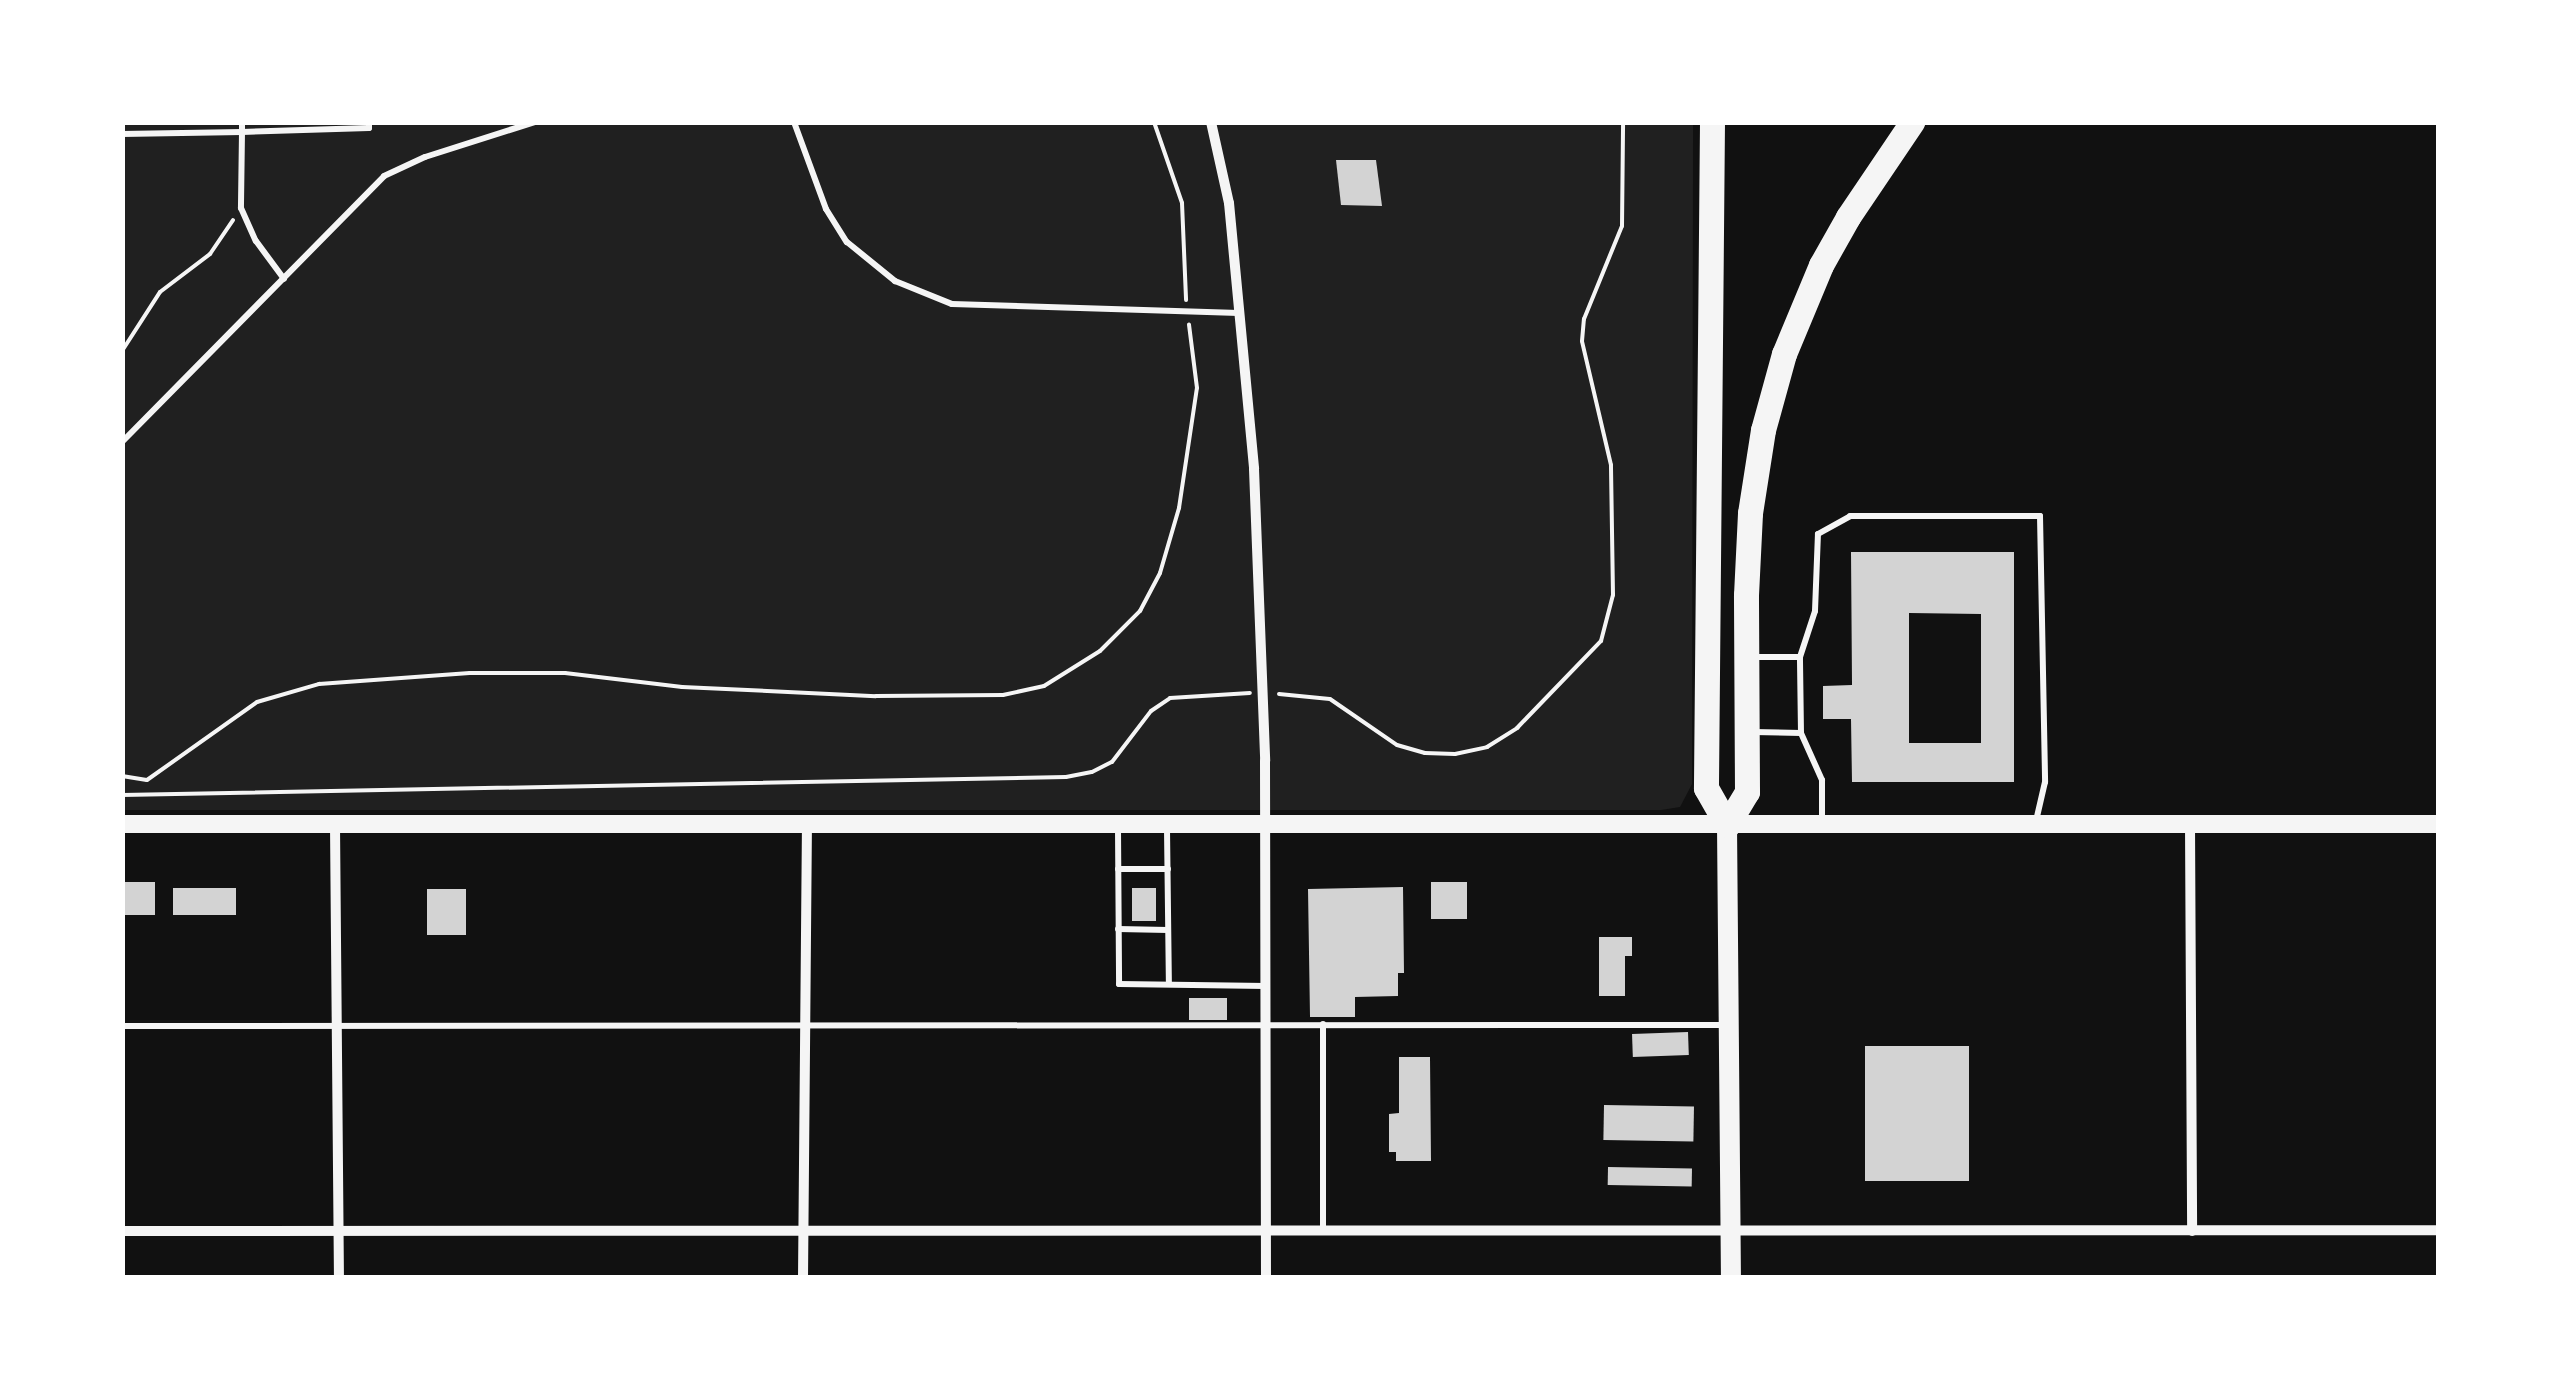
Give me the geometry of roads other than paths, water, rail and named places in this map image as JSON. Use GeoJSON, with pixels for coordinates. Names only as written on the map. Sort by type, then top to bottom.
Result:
{"type":"FeatureCollection","features":[{"type":"Feature","properties":{"kind":"highway"},"geometry":{"type":"LineString","coordinates":[[1712,122],[1706,788],[1727,824],[1747,792],[1750,513],[1762,430],[1784,354],[1821,264],[1912,122]]}},
{"type":"Feature","properties":{"kind":"main road"},"geometry":{"type":"LineString","coordinates":[[1727,824],[1731,1278]]}},
{"type":"Feature","properties":{"kind":"street"},"geometry":{"type":"LineString","coordinates":[[1211,122],[1229,203],[1254,469],[1266,828],[1266,1278]]}},
{"type":"Feature","properties":{"kind":"street"},"geometry":{"type":"LineString","coordinates":[[122,824],[1266,828],[2438,824]]}},
{"type":"Feature","properties":{"kind":"street"},"geometry":{"type":"LineString","coordinates":[[335,824],[339,1278]]}},
{"type":"Feature","properties":{"kind":"street"},"geometry":{"type":"LineString","coordinates":[[2190,824],[2192,1231]]}},
{"type":"Feature","properties":{"kind":"street"},"geometry":{"type":"LineString","coordinates":[[803,1278],[807,828]]}},
{"type":"Feature","properties":{"kind":"street"},"geometry":{"type":"LineString","coordinates":[[122,1231],[2438,1230]]}},
{"type":"Feature","properties":{"kind":"lane"},"geometry":{"type":"LineString","coordinates":[[242,122],[241,208],[256,241],[285,279]]}},
{"type":"Feature","properties":{"kind":"lane"},"geometry":{"type":"LineString","coordinates":[[122,134],[369,128],[369,122]]}},
{"type":"Feature","properties":{"kind":"lane"},"geometry":{"type":"LineString","coordinates":[[122,442],[384,176],[424,156],[535,122]]}},
{"type":"Feature","properties":{"kind":"lane"},"geometry":{"type":"LineString","coordinates":[[794,122],[826,209],[846,242],[896,281],[952,304],[1239,313]]}},
{"type":"Feature","properties":{"kind":"lane"},"geometry":{"type":"LineString","coordinates":[[1822,824],[1822,780],[1801,733],[1800,657],[1815,611],[1818,534],[1850,516],[2040,516],[2045,782],[2035,824]]}},
{"type":"Feature","properties":{"kind":"lane"},"geometry":{"type":"LineString","coordinates":[[1746,657],[1800,657]]}},
{"type":"Feature","properties":{"kind":"lane"},"geometry":{"type":"LineString","coordinates":[[1746,732],[1801,733]]}},
{"type":"Feature","properties":{"kind":"lane"},"geometry":{"type":"LineString","coordinates":[[1118,828],[1118,984],[1267,986]]}},
{"type":"Feature","properties":{"kind":"lane"},"geometry":{"type":"LineString","coordinates":[[1168,828],[1169,984]]}},
{"type":"Feature","properties":{"kind":"lane"},"geometry":{"type":"LineString","coordinates":[[1118,869],[1168,869]]}},
{"type":"Feature","properties":{"kind":"lane"},"geometry":{"type":"LineString","coordinates":[[1118,929],[1168,930]]}},
{"type":"Feature","properties":{"kind":"lane"},"geometry":{"type":"LineString","coordinates":[[1322,1232],[1323,1024]]}},
{"type":"Feature","properties":{"kind":"lane"},"geometry":{"type":"LineString","coordinates":[[122,1026],[1730,1025]]}}]}
